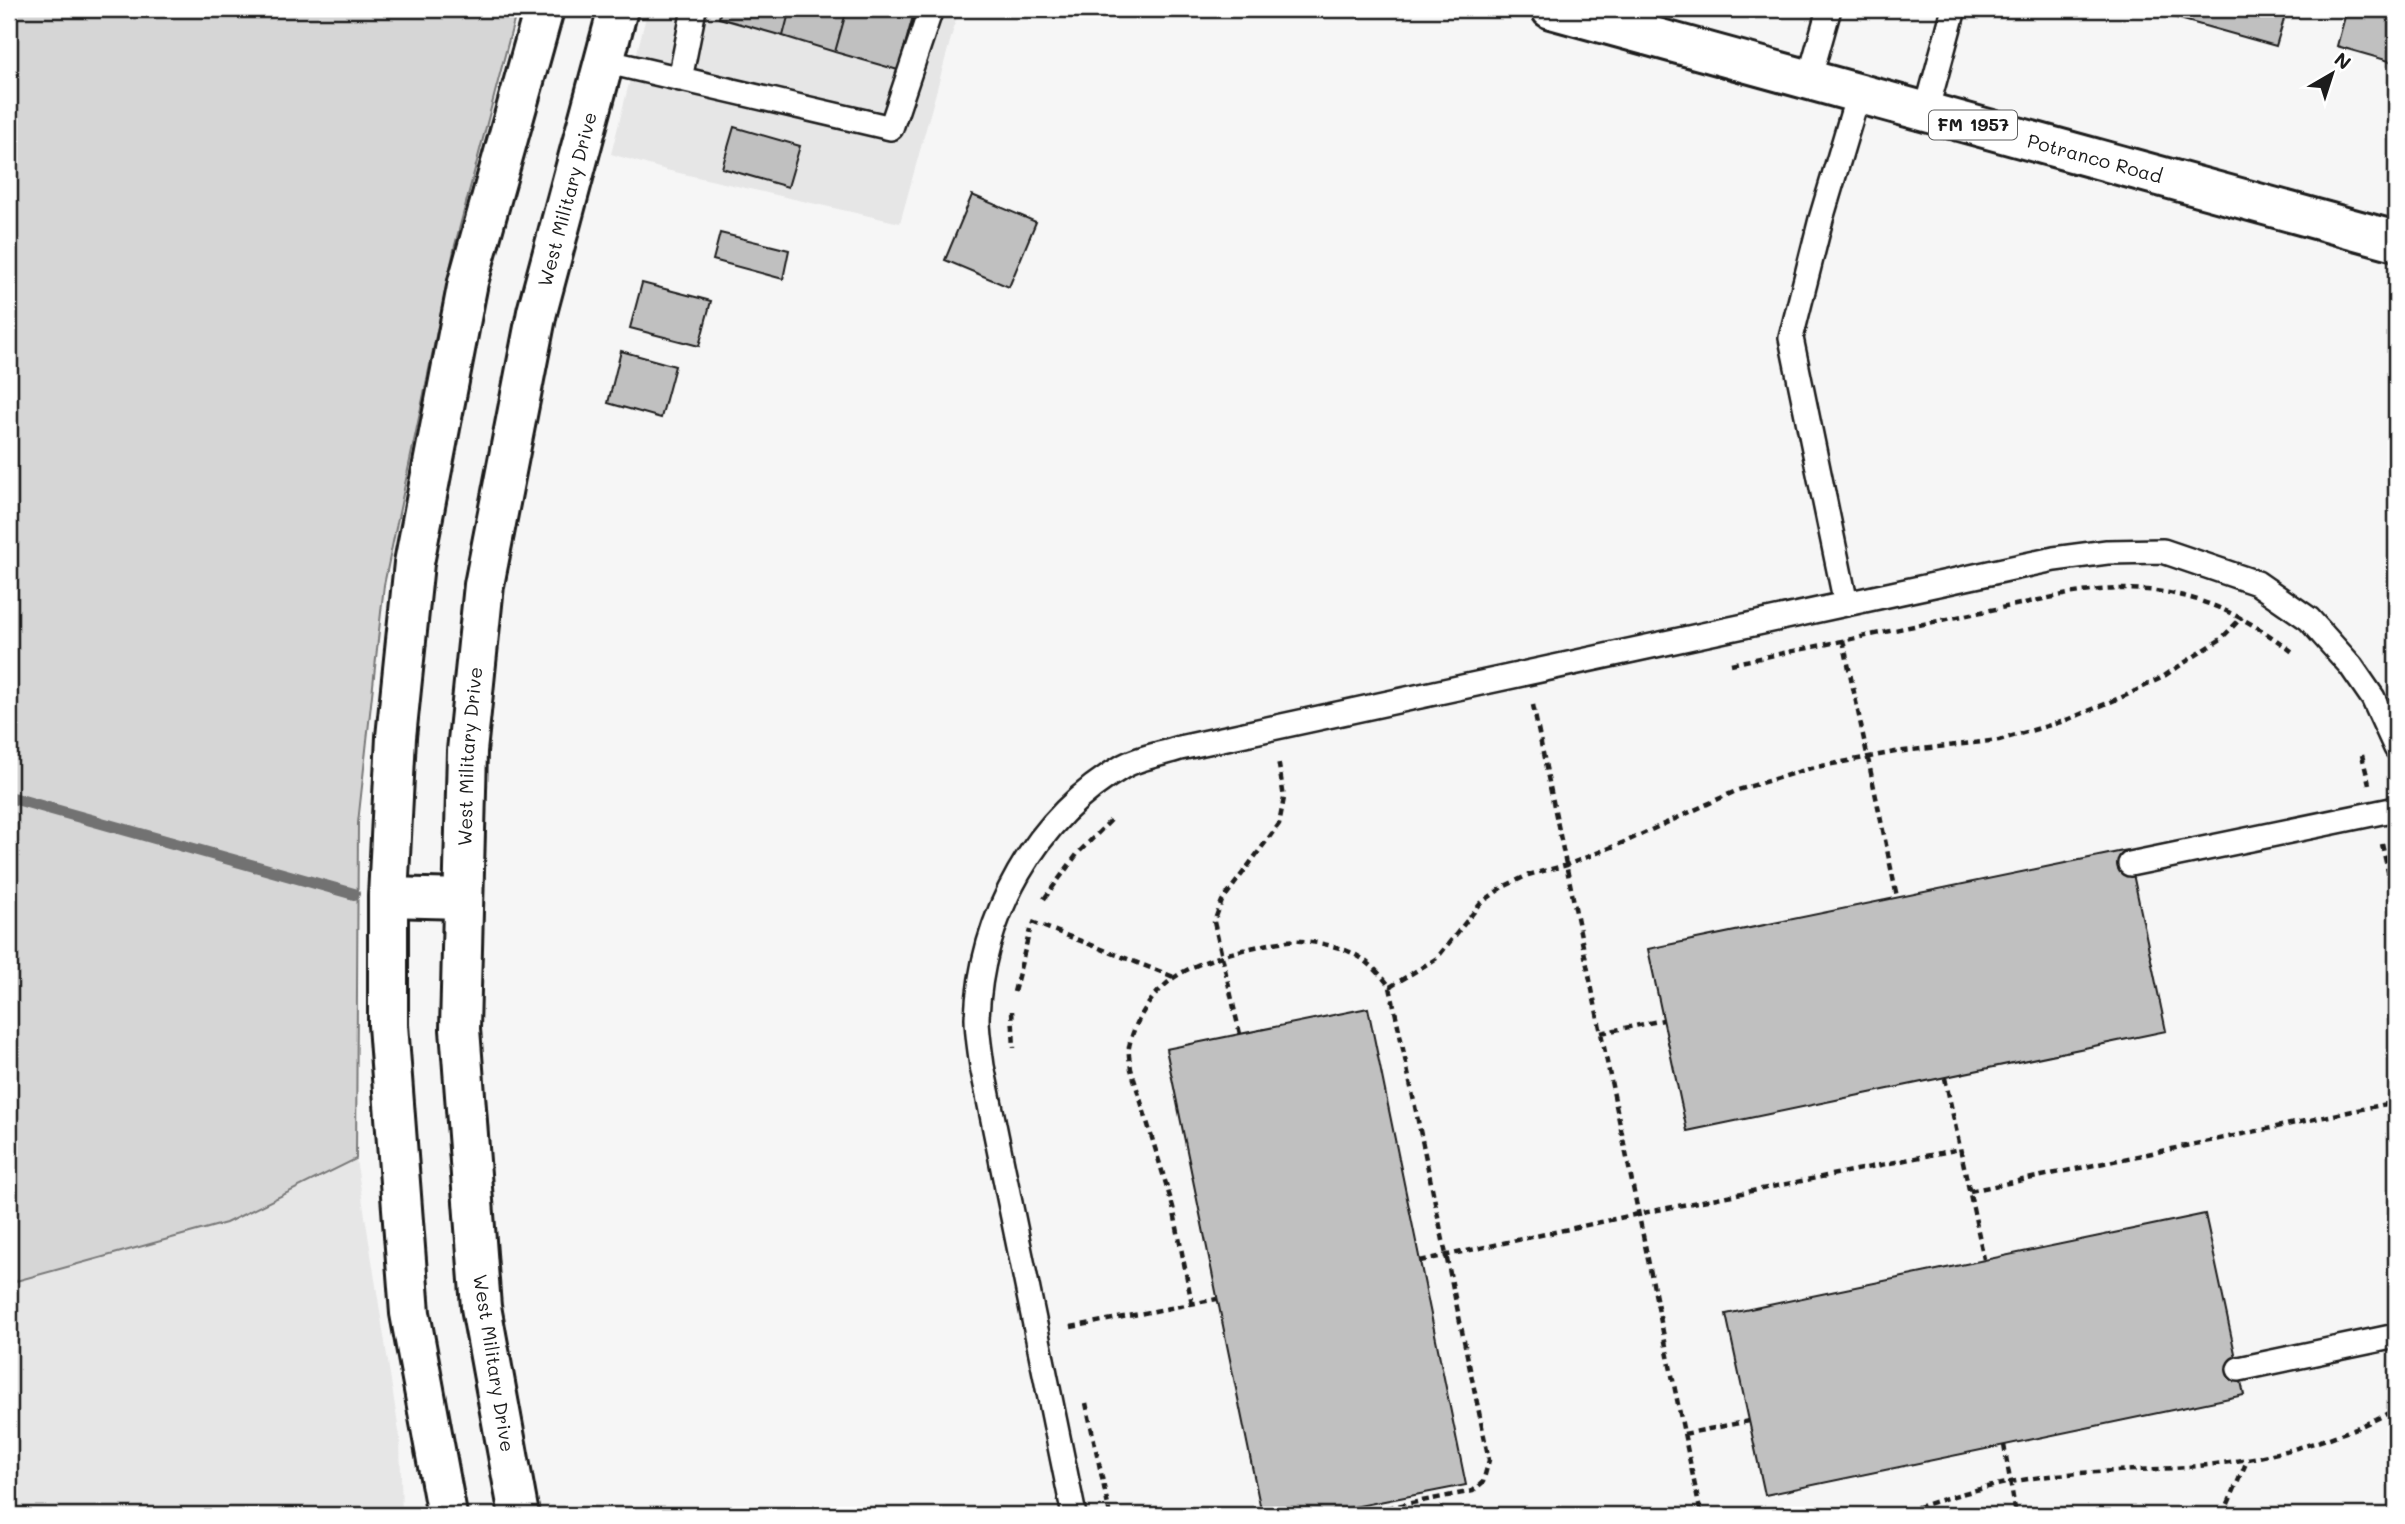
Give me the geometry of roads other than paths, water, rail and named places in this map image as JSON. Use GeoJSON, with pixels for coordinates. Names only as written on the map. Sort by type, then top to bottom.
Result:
{"type":"FeatureCollection","features":[{"type":"Feature","properties":{"kind":"main road"},"geometry":{"type":"LineString","coordinates":[[447,1515],[410,1313],[388,1025],[388,897],[396,737],[414,563],[468,282],[544,9]]}},
{"type":"Feature","properties":{"kind":"main road","name":"West Military Drive"},"geometry":{"type":"LineString","coordinates":[[519,1515],[481,1307],[460,1029],[467,751],[484,585],[537,313],[618,9]]}},
{"type":"Feature","properties":{"kind":"main road","name":"Potranco Road"},"geometry":{"type":"LineString","coordinates":[[1551,9],[2396,241]]}},
{"type":"Feature","properties":{"kind":"main road"},"geometry":{"type":"LineString","coordinates":[[388,897],[463,900]]}},
{"type":"Feature","properties":{"kind":"lane"},"geometry":{"type":"LineString","coordinates":[[680,79],[694,9]]}},
{"type":"Feature","properties":{"kind":"lane"},"geometry":{"type":"LineString","coordinates":[[604,61],[891,128],[931,9]]}},
{"type":"Feature","properties":{"kind":"lane"},"geometry":{"type":"LineString","coordinates":[[1810,80],[1829,9]]}},
{"type":"Feature","properties":{"kind":"lane"},"geometry":{"type":"LineString","coordinates":[[1926,112],[1954,9]]}},
{"type":"Feature","properties":{"kind":"lane"},"geometry":{"type":"LineString","coordinates":[[1846,604],[1791,338],[1821,219],[1857,95]]}},
{"type":"Feature","properties":{"kind":"lane"},"geometry":{"type":"LineString","coordinates":[[1074,1515],[982,1066],[977,1020],[981,976],[992,932],[1017,874],[1057,819],[1081,795],[1127,765],[1180,748],[2054,559],[2107,552],[2163,551],[2257,583],[2309,619],[2366,687],[2396,748]]}},
{"type":"Feature","properties":{"kind":"lane"},"geometry":{"type":"LineString","coordinates":[[2130,864],[2386,811]]}},
{"type":"Feature","properties":{"kind":"lane"},"geometry":{"type":"LineString","coordinates":[[2239,1369],[2396,1336]]}},
{"type":"Feature","properties":{"kind":"waterway"},"geometry":{"type":"LineString","coordinates":[[9,797],[354,894]]}}]}
